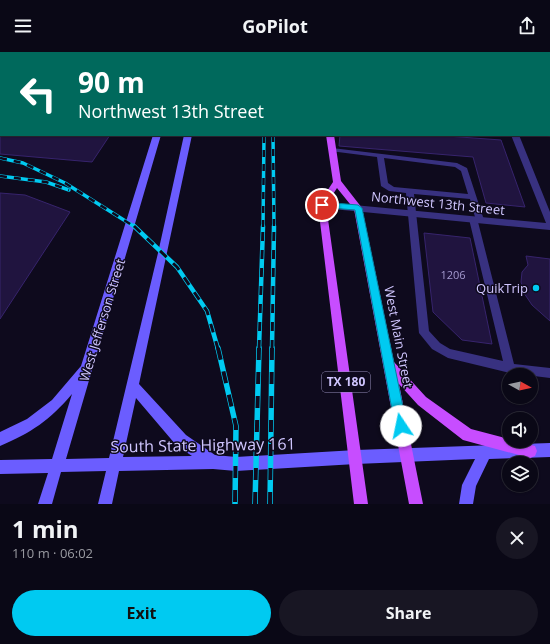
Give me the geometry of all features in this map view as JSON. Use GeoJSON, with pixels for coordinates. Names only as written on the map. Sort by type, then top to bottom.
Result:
{"type":"FeatureCollection","features":[{"type":"Feature","properties":{"kind":"main road","name":"West Jefferson Street"},"geometry":{"type":"LineString","coordinates":[[45,504],[157,136]]}},
{"type":"Feature","properties":{"kind":"main road"},"geometry":{"type":"LineString","coordinates":[[105,504],[163,252],[188,136]]}},
{"type":"Feature","properties":{"kind":"main road"},"geometry":{"type":"LineString","coordinates":[[322,205],[337,182],[330,136]]}},
{"type":"Feature","properties":{"kind":"main road","name":"West Main Street"},"geometry":{"type":"LineString","coordinates":[[337,182],[358,208],[416,504]]}},
{"type":"Feature","properties":{"kind":"main road","name":"TX 180"},"geometry":{"type":"LineString","coordinates":[[322,205],[361,504]]}},
{"type":"Feature","properties":{"kind":"main road"},"geometry":{"type":"LineString","coordinates":[[389,365],[422,401],[468,435],[530,451]]}},
{"type":"Feature","properties":{"kind":"main road"},"geometry":{"type":"LineString","coordinates":[[0,439],[32,424],[56,404],[87,367]]}},
{"type":"Feature","properties":{"kind":"main road"},"geometry":{"type":"LineString","coordinates":[[132,385],[181,440],[214,462]]}},
{"type":"Feature","properties":{"kind":"main road","name":"South State Highway 161"},"geometry":{"type":"LineString","coordinates":[[0,467],[214,462],[236,464],[356,457],[550,450]]}},
{"type":"Feature","properties":{"kind":"main road"},"geometry":{"type":"LineString","coordinates":[[466,504],[469,485],[485,453]]}},
{"type":"Feature","properties":{"kind":"street"},"geometry":{"type":"LineString","coordinates":[[515,136],[550,223]]}},
{"type":"Feature","properties":{"kind":"street","name":"Northwest 13th Street"},"geometry":{"type":"LineString","coordinates":[[322,205],[550,227]]}},
{"type":"Feature","properties":{"kind":"lane"},"geometry":{"type":"LineString","coordinates":[[332,150],[457,165],[464,170],[472,197],[510,368],[448,353],[436,346],[424,333],[410,191]]}},
{"type":"Feature","properties":{"kind":"lane"},"geometry":{"type":"LineString","coordinates":[[380,156],[384,184],[392,189],[472,197]]}},
{"type":"Feature","properties":{"kind":"lane"},"geometry":{"type":"LineString","coordinates":[[538,372],[550,373]]}},
{"type":"Feature","properties":{"kind":"building"},"geometry":{"type":"Polygon","coordinates":[[[0,136],[109,136],[92,162],[0,154],[0,136]]]}},
{"type":"Feature","properties":{"kind":"building"},"geometry":{"type":"Polygon","coordinates":[[[340,136],[447,136],[501,140],[525,207],[486,203],[473,157],[339,146],[340,136]]]}},
{"type":"Feature","properties":{"kind":"building"},"geometry":{"type":"Polygon","coordinates":[[[0,193],[25,195],[70,212],[0,319],[0,193]]]}},
{"type":"Feature","properties":{"kind":"building","name":"QuikTrip"},"geometry":{"type":"Polygon","coordinates":[[[424,233],[470,238],[492,344],[462,340],[433,312],[424,233]]]}},
{"type":"Feature","properties":{"kind":"building","name":"QuikTrip"},"geometry":{"type":"Polygon","coordinates":[[[526,256],[550,259],[550,321],[532,305],[524,293],[521,282],[522,272],[528,265],[526,256]]]}},
{"type":"Feature","properties":{"kind":"railway"},"geometry":{"type":"LineString","coordinates":[[263,227],[264,136]]}},
{"type":"Feature","properties":{"kind":"railway"},"geometry":{"type":"LineString","coordinates":[[273,136],[274,226]]}},
{"type":"Feature","properties":{"kind":"railway"},"geometry":{"type":"LineString","coordinates":[[0,158],[23,163],[65,183],[135,227]]}},
{"type":"Feature","properties":{"kind":"railway"},"geometry":{"type":"LineString","coordinates":[[0,176],[46,182],[69,190]]}},
{"type":"Feature","properties":{"kind":"railway"},"geometry":{"type":"LineString","coordinates":[[134,226],[177,267],[207,311],[218,349]]}},
{"type":"Feature","properties":{"kind":"railway"},"geometry":{"type":"LineString","coordinates":[[259,349],[263,226]]}},
{"type":"Feature","properties":{"kind":"railway"},"geometry":{"type":"LineString","coordinates":[[272,349],[274,226]]}},
{"type":"Feature","properties":{"kind":"railway"},"geometry":{"type":"LineString","coordinates":[[218,348],[236,426],[235,504]]}},
{"type":"Feature","properties":{"kind":"railway"},"geometry":{"type":"LineString","coordinates":[[255,504],[259,348]]}},
{"type":"Feature","properties":{"kind":"railway"},"geometry":{"type":"LineString","coordinates":[[270,504],[272,348]]}},
{"type":"Feature","properties":{"kind":"place","name":"QuikTrip"},"geometry":{"type":"Point","coordinates":[536,288]}},
{"type":"Feature","properties":{"kind":"route"},"geometry":{"type":"LineString","coordinates":[[322,205],[358,208],[401,426]]}}]}
